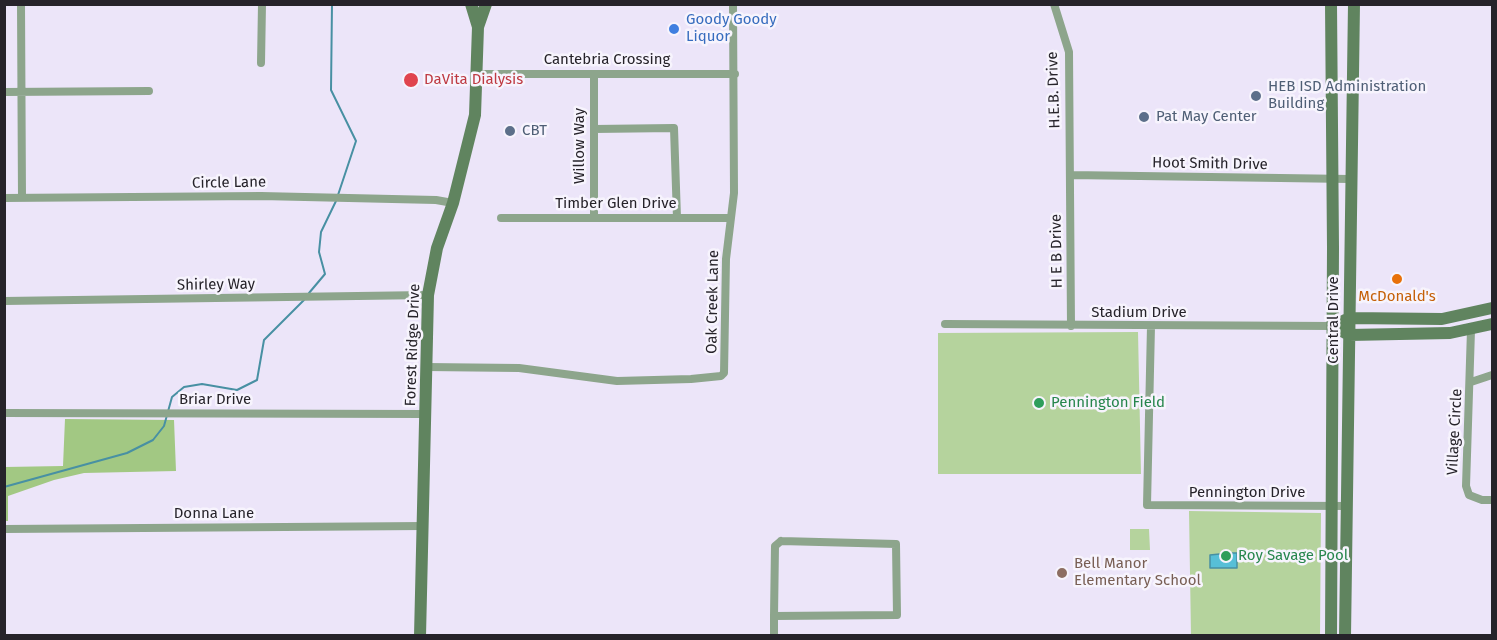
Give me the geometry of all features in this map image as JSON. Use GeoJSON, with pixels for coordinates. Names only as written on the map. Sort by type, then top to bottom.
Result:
{"type":"FeatureCollection","features":[{"type":"Feature","properties":{"kind":"main road","name":"Forest Ridge Drive"},"geometry":{"type":"LineString","coordinates":[[420,636],[429,295],[437,248],[453,203],[471,135],[478,74],[478,27],[471,4]]}},
{"type":"Feature","properties":{"kind":"main road","name":"Forest Ridge Drive"},"geometry":{"type":"LineString","coordinates":[[478,27],[486,4]]}},
{"type":"Feature","properties":{"kind":"main road","name":"Central Drive"},"geometry":{"type":"LineString","coordinates":[[1330,4],[1333,326],[1330,507],[1331,636]]}},
{"type":"Feature","properties":{"kind":"main road","name":"Central Drive"},"geometry":{"type":"LineString","coordinates":[[1345,636],[1354,4]]}},
{"type":"Feature","properties":{"kind":"main road"},"geometry":{"type":"LineString","coordinates":[[1332,140],[1351,140]]}},
{"type":"Feature","properties":{"kind":"main road"},"geometry":{"type":"LineString","coordinates":[[1333,326],[1349,318],[1449,318],[1492,308]]}},
{"type":"Feature","properties":{"kind":"main road"},"geometry":{"type":"LineString","coordinates":[[1449,318],[1450,333]]}},
{"type":"Feature","properties":{"kind":"main road"},"geometry":{"type":"LineString","coordinates":[[1333,326],[1349,335],[1450,333],[1492,324]]}},
{"type":"Feature","properties":{"kind":"main road"},"geometry":{"type":"LineString","coordinates":[[1331,468],[1348,468]]}},
{"type":"Feature","properties":{"kind":"street"},"geometry":{"type":"LineString","coordinates":[[21,4],[22,198]]}},
{"type":"Feature","properties":{"kind":"street"},"geometry":{"type":"LineString","coordinates":[[261,63],[262,4]]}},
{"type":"Feature","properties":{"kind":"street","name":"Oak Creek Lane"},"geometry":{"type":"LineString","coordinates":[[426,367],[519,368],[617,381],[721,376],[725,367],[726,266],[734,192],[733,4]]}},
{"type":"Feature","properties":{"kind":"street","name":"H.E.B. Drive"},"geometry":{"type":"LineString","coordinates":[[1054,4],[1069,52],[1070,176]]}},
{"type":"Feature","properties":{"kind":"street","name":"Cantebria Crossing"},"geometry":{"type":"LineString","coordinates":[[478,74],[735,74]]}},
{"type":"Feature","properties":{"kind":"street","name":"Willow Way"},"geometry":{"type":"LineString","coordinates":[[594,74],[594,218]]}},
{"type":"Feature","properties":{"kind":"street"},"geometry":{"type":"LineString","coordinates":[[4,92],[148,91]]}},
{"type":"Feature","properties":{"kind":"street"},"geometry":{"type":"LineString","coordinates":[[594,129],[674,128],[677,218]]}},
{"type":"Feature","properties":{"kind":"street","name":"Hoot Smith Drive"},"geometry":{"type":"LineString","coordinates":[[1070,176],[1350,178]]}},
{"type":"Feature","properties":{"kind":"street","name":"H E B Drive"},"geometry":{"type":"LineString","coordinates":[[1070,176],[1071,326]]}},
{"type":"Feature","properties":{"kind":"street","name":"Circle Lane"},"geometry":{"type":"LineString","coordinates":[[4,198],[342,198],[436,200],[453,203]]}},
{"type":"Feature","properties":{"kind":"street","name":"Timber Glen Drive"},"geometry":{"type":"LineString","coordinates":[[501,218],[731,218]]}},
{"type":"Feature","properties":{"kind":"street","name":"Shirley Way"},"geometry":{"type":"LineString","coordinates":[[4,301],[429,295]]}},
{"type":"Feature","properties":{"kind":"street","name":"Stadium Drive"},"geometry":{"type":"LineString","coordinates":[[945,324],[1333,326]]}},
{"type":"Feature","properties":{"kind":"street","name":"Pennington Drive"},"geometry":{"type":"LineString","coordinates":[[1151,326],[1147,505],[1347,506]]}},
{"type":"Feature","properties":{"kind":"street","name":"Village Circle"},"geometry":{"type":"LineString","coordinates":[[1471,330],[1466,486],[1469,495],[1482,500],[1492,500]]}},
{"type":"Feature","properties":{"kind":"street","name":"Village Circle"},"geometry":{"type":"LineString","coordinates":[[1471,382],[1492,375]]}},
{"type":"Feature","properties":{"kind":"street","name":"Briar Drive"},"geometry":{"type":"LineString","coordinates":[[4,413],[426,414]]}},
{"type":"Feature","properties":{"kind":"street","name":"Donna Lane"},"geometry":{"type":"LineString","coordinates":[[4,529],[424,526]]}},
{"type":"Feature","properties":{"kind":"street"},"geometry":{"type":"LineString","coordinates":[[774,616],[897,615],[897,546],[893,543],[777,543],[774,616],[774,636]]}},
{"type":"Feature","properties":{"kind":"green space","name":"Pennington Field"},"geometry":{"type":"Polygon","coordinates":[[[1138,332],[1141,474],[938,474],[938,333],[1138,332]]]}},
{"type":"Feature","properties":{"kind":"green space"},"geometry":{"type":"Polygon","coordinates":[[[65,419],[174,420],[176,471],[84,473],[54,480],[8,496],[8,521],[5,521],[5,467],[63,466],[65,419]]]}},
{"type":"Feature","properties":{"kind":"green space"},"geometry":{"type":"Polygon","coordinates":[[[1189,511],[1321,513],[1320,635],[1191,635],[1189,511]]]}},
{"type":"Feature","properties":{"kind":"green space"},"geometry":{"type":"Polygon","coordinates":[[[1130,529],[1149,529],[1150,550],[1130,550],[1130,529]]]}},
{"type":"Feature","properties":{"kind":"water"},"geometry":{"type":"Polygon","coordinates":[[[1237,553],[1237,568],[1210,568],[1210,555],[1237,553]]]}},
{"type":"Feature","properties":{"kind":"waterway"},"geometry":{"type":"LineString","coordinates":[[332,4],[331,90],[356,141],[338,195]]}},
{"type":"Feature","properties":{"kind":"waterway"},"geometry":{"type":"LineString","coordinates":[[309,293],[325,274],[319,252],[321,232],[336,201]]}},
{"type":"Feature","properties":{"kind":"waterway"},"geometry":{"type":"LineString","coordinates":[[4,487],[127,453],[153,440],[164,426],[172,397],[184,387],[202,384],[237,390],[257,380],[264,340],[304,300]]}},
{"type":"Feature","properties":{"kind":"place","name":"Goody Goody Liquor"},"geometry":{"type":"Point","coordinates":[674,29]}},
{"type":"Feature","properties":{"kind":"place","name":"DaVita Dialysis"},"geometry":{"type":"Point","coordinates":[411,80]}},
{"type":"Feature","properties":{"kind":"place","name":"HEB ISD Administration Building"},"geometry":{"type":"Point","coordinates":[1256,96]}},
{"type":"Feature","properties":{"kind":"place","name":"Pat May Center"},"geometry":{"type":"Point","coordinates":[1144,117]}},
{"type":"Feature","properties":{"kind":"place","name":"CBT"},"geometry":{"type":"Point","coordinates":[510,131]}},
{"type":"Feature","properties":{"kind":"place","name":"McDonald's"},"geometry":{"type":"Point","coordinates":[1397,279]}},
{"type":"Feature","properties":{"kind":"place","name":"Pennington Field"},"geometry":{"type":"Point","coordinates":[1039,403]}},
{"type":"Feature","properties":{"kind":"place","name":"Roy Savage Pool"},"geometry":{"type":"Point","coordinates":[1226,556]}},
{"type":"Feature","properties":{"kind":"place","name":"Bell Manor Elementary School"},"geometry":{"type":"Point","coordinates":[1062,573]}}]}
